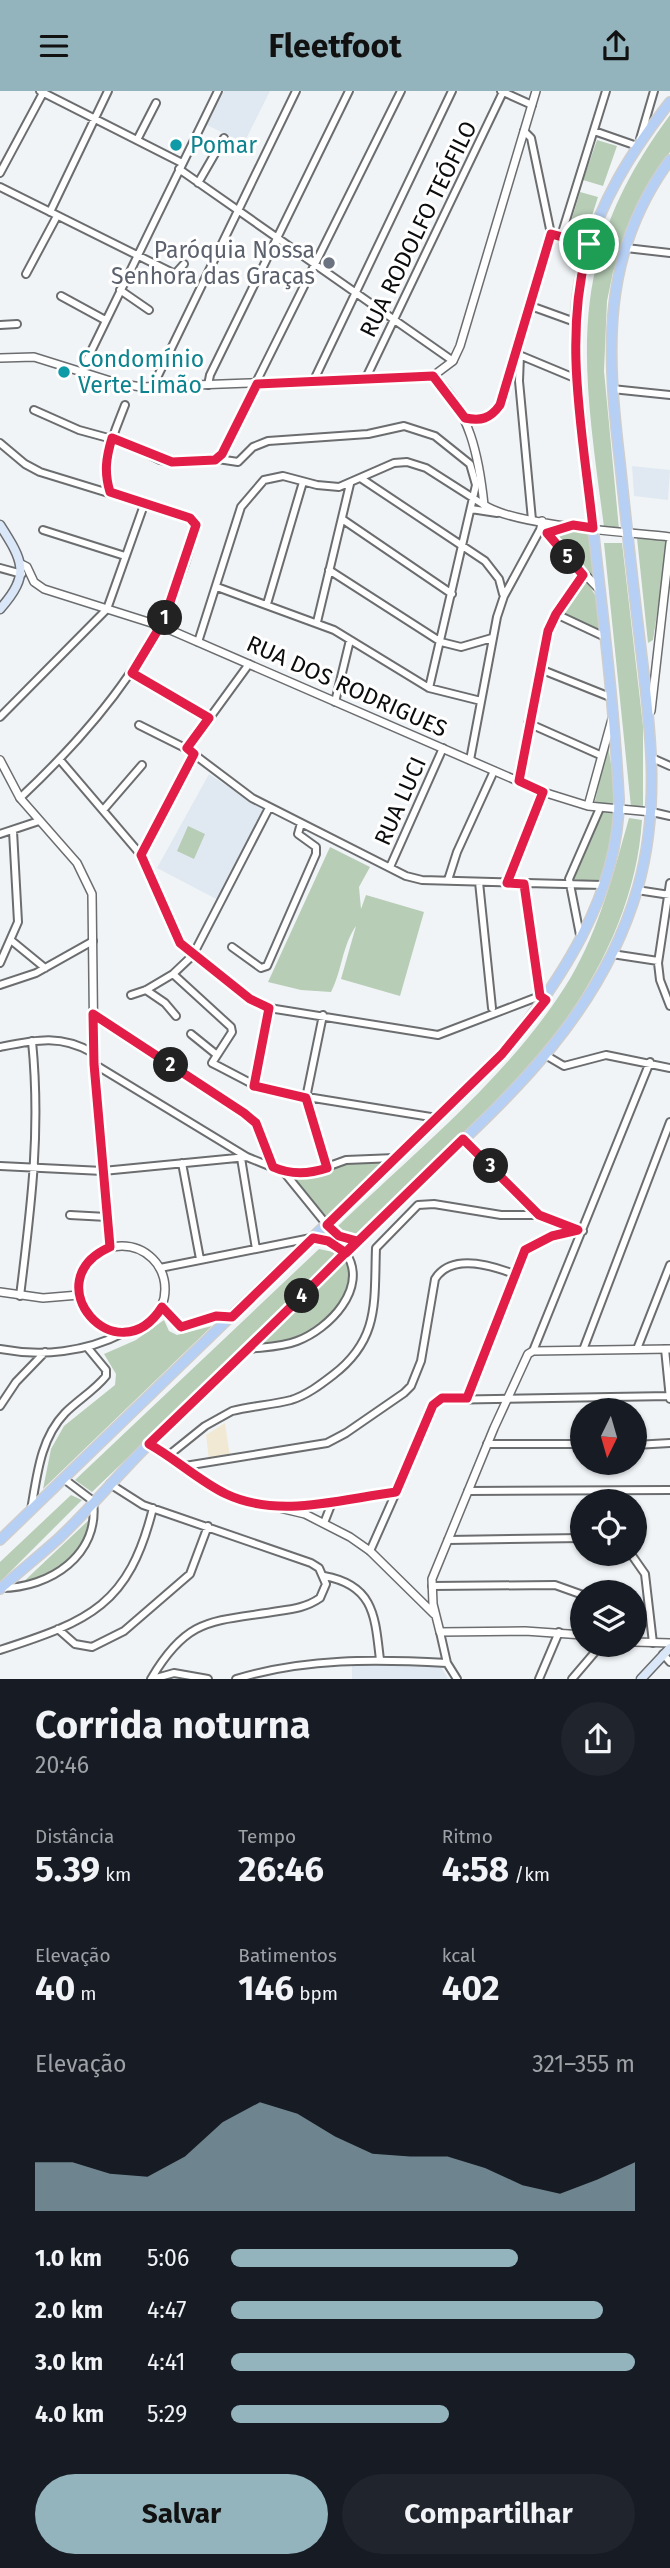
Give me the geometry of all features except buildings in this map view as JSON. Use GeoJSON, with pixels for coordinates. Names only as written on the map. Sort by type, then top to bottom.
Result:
{"type":"FeatureCollection","features":[{"type":"Feature","properties":{"kind":"main road"},"geometry":{"type":"LineString","coordinates":[[2,1537],[398,1158],[502,1054],[543,998],[580,936],[602,885],[612,853],[619,810],[613,718],[577,379],[575,322],[578,292],[589,244],[612,187],[638,145],[670,102]]}},
{"type":"Feature","properties":{"kind":"main road"},"geometry":{"type":"LineString","coordinates":[[0,1588],[59,1538],[149,1444],[547,1056],[588,1000],[611,954],[638,890],[652,812],[652,758],[650,719],[612,389],[611,313],[625,248],[646,196],[670,160]]}},
{"type":"Feature","properties":{"kind":"main road"},"geometry":{"type":"LineString","coordinates":[[0,525],[22,569],[17,588],[0,609]]}},
{"type":"Feature","properties":{"kind":"main road"},"geometry":{"type":"LineString","coordinates":[[327,1225],[339,1236],[357,1241]]}},
{"type":"Feature","properties":{"kind":"main road"},"geometry":{"type":"LineString","coordinates":[[313,1238],[328,1241],[346,1253]]}},
{"type":"Feature","properties":{"kind":"main road"},"geometry":{"type":"LineString","coordinates":[[641,1679],[668,1648]]}},
{"type":"Feature","properties":{"kind":"street"},"geometry":{"type":"LineString","coordinates":[[26,274],[108,91]]}},
{"type":"Feature","properties":{"kind":"street"},"geometry":{"type":"LineString","coordinates":[[82,370],[218,91]]}},
{"type":"Feature","properties":{"kind":"street"},"geometry":{"type":"LineString","coordinates":[[152,388],[236,209],[296,91]]}},
{"type":"Feature","properties":{"kind":"street"},"geometry":{"type":"LineString","coordinates":[[208,385],[210,375],[349,91]]}},
{"type":"Feature","properties":{"kind":"street"},"geometry":{"type":"LineString","coordinates":[[218,459],[401,91]]}},
{"type":"Feature","properties":{"kind":"street"},"geometry":{"type":"LineString","coordinates":[[313,382],[354,291],[452,91]]}},
{"type":"Feature","properties":{"kind":"street"},"geometry":{"type":"LineString","coordinates":[[0,358],[34,357],[117,383],[152,388],[433,376],[453,361],[460,346],[536,91]]}},
{"type":"Feature","properties":{"kind":"street"},"geometry":{"type":"LineString","coordinates":[[561,236],[606,91]]}},
{"type":"Feature","properties":{"kind":"street"},"geometry":{"type":"LineString","coordinates":[[594,131],[638,145],[654,91]]}},
{"type":"Feature","properties":{"kind":"street"},"geometry":{"type":"LineString","coordinates":[[0,173],[41,92],[137,140],[181,166],[198,183],[453,361]]}},
{"type":"Feature","properties":{"kind":"street"},"geometry":{"type":"LineString","coordinates":[[502,92],[532,105]]}},
{"type":"Feature","properties":{"kind":"street","name":"RUA RODOLFO TEÓFILO"},"geometry":{"type":"LineString","coordinates":[[365,380],[502,92]]}},
{"type":"Feature","properties":{"kind":"street"},"geometry":{"type":"LineString","coordinates":[[137,140],[156,103]]}},
{"type":"Feature","properties":{"kind":"street"},"geometry":{"type":"LineString","coordinates":[[465,418],[480,421],[493,415],[500,405],[551,234],[531,138],[524,131]]}},
{"type":"Feature","properties":{"kind":"street"},"geometry":{"type":"LineString","coordinates":[[198,183],[224,138]]}},
{"type":"Feature","properties":{"kind":"street"},"geometry":{"type":"LineString","coordinates":[[0,187],[175,274],[184,264]]}},
{"type":"Feature","properties":{"kind":"street"},"geometry":{"type":"LineString","coordinates":[[551,234],[589,244]]}},
{"type":"Feature","properties":{"kind":"street"},"geometry":{"type":"LineString","coordinates":[[625,248],[670,253]]}},
{"type":"Feature","properties":{"kind":"street"},"geometry":{"type":"LineString","coordinates":[[120,290],[149,310]]}},
{"type":"Feature","properties":{"kind":"street"},"geometry":{"type":"LineString","coordinates":[[61,296],[105,320]]}},
{"type":"Feature","properties":{"kind":"street"},"geometry":{"type":"LineString","coordinates":[[528,305],[575,322]]}},
{"type":"Feature","properties":{"kind":"street"},"geometry":{"type":"LineString","coordinates":[[0,325],[17,324]]}},
{"type":"Feature","properties":{"kind":"street"},"geometry":{"type":"LineString","coordinates":[[517,354],[577,379]]}},
{"type":"Feature","properties":{"kind":"street"},"geometry":{"type":"LineString","coordinates":[[517,354],[531,520]]}},
{"type":"Feature","properties":{"kind":"street"},"geometry":{"type":"LineString","coordinates":[[433,376],[465,418],[473,444],[484,505]]}},
{"type":"Feature","properties":{"kind":"street"},"geometry":{"type":"LineString","coordinates":[[612,389],[670,395]]}},
{"type":"Feature","properties":{"kind":"street"},"geometry":{"type":"LineString","coordinates":[[110,492],[104,469],[125,405]]}},
{"type":"Feature","properties":{"kind":"street"},"geometry":{"type":"LineString","coordinates":[[34,410],[79,430],[112,438],[172,462],[218,459],[238,463],[253,447],[268,441],[368,434],[404,426],[435,436],[470,464],[475,485],[429,688]]}},
{"type":"Feature","properties":{"kind":"street"},"geometry":{"type":"LineString","coordinates":[[0,443],[40,472],[195,521],[161,626],[132,673],[105,710],[60,760],[20,798]]}},
{"type":"Feature","properties":{"kind":"street"},"geometry":{"type":"LineString","coordinates":[[198,642],[237,517],[256,486],[273,476],[328,488],[350,484],[394,463],[407,462],[426,468],[499,513]]}},
{"type":"Feature","properties":{"kind":"street"},"geometry":{"type":"LineString","coordinates":[[362,479],[492,568],[499,579],[504,596]]}},
{"type":"Feature","properties":{"kind":"street"},"geometry":{"type":"LineString","coordinates":[[267,604],[303,482]]}},
{"type":"Feature","properties":{"kind":"street"},"geometry":{"type":"LineString","coordinates":[[317,622],[350,484]]}},
{"type":"Feature","properties":{"kind":"street"},"geometry":{"type":"LineString","coordinates":[[0,717],[107,609],[144,505]]}},
{"type":"Feature","properties":{"kind":"street"},"geometry":{"type":"LineString","coordinates":[[471,509],[531,520],[543,527],[583,575],[598,588]]}},
{"type":"Feature","properties":{"kind":"street"},"geometry":{"type":"LineString","coordinates":[[342,519],[452,594]]}},
{"type":"Feature","properties":{"kind":"street"},"geometry":{"type":"LineString","coordinates":[[543,527],[573,525],[670,537]]}},
{"type":"Feature","properties":{"kind":"street"},"geometry":{"type":"LineString","coordinates":[[543,527],[573,525]]}},
{"type":"Feature","properties":{"kind":"street"},"geometry":{"type":"LineString","coordinates":[[470,760],[492,638],[504,596],[543,527]]}},
{"type":"Feature","properties":{"kind":"street"},"geometry":{"type":"LineString","coordinates":[[43,530],[125,556]]}},
{"type":"Feature","properties":{"kind":"street"},"geometry":{"type":"LineString","coordinates":[[650,719],[670,543]]}},
{"type":"Feature","properties":{"kind":"street","name":"RUA DOS RODRIGUES"},"geometry":{"type":"LineString","coordinates":[[22,569],[27,567],[30,577],[38,586],[161,626],[543,792],[588,806],[670,816]]}},
{"type":"Feature","properties":{"kind":"street"},"geometry":{"type":"LineString","coordinates":[[0,568],[22,569]]}},
{"type":"Feature","properties":{"kind":"street"},"geometry":{"type":"LineString","coordinates":[[330,570],[441,642],[461,647],[492,638]]}},
{"type":"Feature","properties":{"kind":"street"},"geometry":{"type":"LineString","coordinates":[[519,781],[528,723],[548,631],[556,614],[583,575]]}},
{"type":"Feature","properties":{"kind":"street"},"geometry":{"type":"LineString","coordinates":[[217,587],[317,622],[429,688],[481,701]]}},
{"type":"Feature","properties":{"kind":"street"},"geometry":{"type":"LineString","coordinates":[[556,614],[603,636]]}},
{"type":"Feature","properties":{"kind":"street"},"geometry":{"type":"LineString","coordinates":[[335,702],[350,640]]}},
{"type":"Feature","properties":{"kind":"street"},"geometry":{"type":"LineString","coordinates":[[187,748],[249,664]]}},
{"type":"Feature","properties":{"kind":"street"},"geometry":{"type":"LineString","coordinates":[[540,669],[610,697]]}},
{"type":"Feature","properties":{"kind":"street"},"geometry":{"type":"LineString","coordinates":[[132,673],[209,718]]}},
{"type":"Feature","properties":{"kind":"street"},"geometry":{"type":"LineString","coordinates":[[588,806],[600,755],[613,718]]}},
{"type":"Feature","properties":{"kind":"street"},"geometry":{"type":"LineString","coordinates":[[528,723],[600,755]]}},
{"type":"Feature","properties":{"kind":"street"},"geometry":{"type":"LineString","coordinates":[[139,725],[187,748],[270,808],[412,878],[602,885]]}},
{"type":"Feature","properties":{"kind":"street","name":"RUA LUCI"},"geometry":{"type":"LineString","coordinates":[[390,867],[443,748]]}},
{"type":"Feature","properties":{"kind":"street"},"geometry":{"type":"LineString","coordinates":[[141,855],[194,754]]}},
{"type":"Feature","properties":{"kind":"street"},"geometry":{"type":"LineString","coordinates":[[652,758],[670,766]]}},
{"type":"Feature","properties":{"kind":"street"},"geometry":{"type":"LineString","coordinates":[[60,760],[141,855],[176,937],[193,955],[250,999],[269,1008],[442,1035],[543,998],[524,884]]}},
{"type":"Feature","properties":{"kind":"street"},"geometry":{"type":"LineString","coordinates":[[1,762],[20,798],[86,878],[92,894],[93,1053],[110,1247]]}},
{"type":"Feature","properties":{"kind":"street"},"geometry":{"type":"LineString","coordinates":[[104,809],[142,765]]}},
{"type":"Feature","properties":{"kind":"street"},"geometry":{"type":"LineString","coordinates":[[448,880],[457,852],[494,771]]}},
{"type":"Feature","properties":{"kind":"street"},"geometry":{"type":"LineString","coordinates":[[507,883],[543,792]]}},
{"type":"Feature","properties":{"kind":"street"},"geometry":{"type":"LineString","coordinates":[[131,995],[146,990],[173,974],[193,955],[270,808]]}},
{"type":"Feature","properties":{"kind":"street"},"geometry":{"type":"LineString","coordinates":[[580,936],[570,885],[578,855],[600,808]]}},
{"type":"Feature","properties":{"kind":"street"},"geometry":{"type":"LineString","coordinates":[[0,834],[39,821]]}},
{"type":"Feature","properties":{"kind":"street"},"geometry":{"type":"LineString","coordinates":[[232,947],[261,968],[267,966],[316,854],[316,847],[298,834],[301,824]]}},
{"type":"Feature","properties":{"kind":"street"},"geometry":{"type":"LineString","coordinates":[[0,963],[12,941],[19,905],[13,831]]}},
{"type":"Feature","properties":{"kind":"street"},"geometry":{"type":"LineString","coordinates":[[479,882],[492,1009]]}},
{"type":"Feature","properties":{"kind":"street"},"geometry":{"type":"LineString","coordinates":[[670,883],[658,961],[660,980],[670,1006]]}},
{"type":"Feature","properties":{"kind":"street"},"geometry":{"type":"LineString","coordinates":[[638,890],[669,894]]}},
{"type":"Feature","properties":{"kind":"street"},"geometry":{"type":"LineString","coordinates":[[12,941],[45,968]]}},
{"type":"Feature","properties":{"kind":"street"},"geometry":{"type":"LineString","coordinates":[[0,985],[45,968],[93,941]]}},
{"type":"Feature","properties":{"kind":"street"},"geometry":{"type":"LineString","coordinates":[[611,954],[658,961]]}},
{"type":"Feature","properties":{"kind":"street"},"geometry":{"type":"LineString","coordinates":[[173,974],[232,1030],[212,1063],[254,1086],[306,1098],[437,1118]]}},
{"type":"Feature","properties":{"kind":"street"},"geometry":{"type":"LineString","coordinates":[[146,990],[165,1003],[176,1016]]}},
{"type":"Feature","properties":{"kind":"street"},"geometry":{"type":"LineString","coordinates":[[254,1086],[269,1008]]}},
{"type":"Feature","properties":{"kind":"street"},"geometry":{"type":"LineString","coordinates":[[93,1014],[256,1123],[273,1167]]}},
{"type":"Feature","properties":{"kind":"street"},"geometry":{"type":"LineString","coordinates":[[323,1015],[306,1098],[327,1168]]}},
{"type":"Feature","properties":{"kind":"street"},"geometry":{"type":"LineString","coordinates":[[191,1034],[217,1055]]}},
{"type":"Feature","properties":{"kind":"street"},"geometry":{"type":"LineString","coordinates":[[0,1047],[63,1039],[93,1053]]}},
{"type":"Feature","properties":{"kind":"street"},"geometry":{"type":"LineString","coordinates":[[20,1297],[36,1168],[37,1087],[32,1041]]}},
{"type":"Feature","properties":{"kind":"street"},"geometry":{"type":"LineString","coordinates":[[547,1056],[564,1066],[606,1055],[670,1068]]}},
{"type":"Feature","properties":{"kind":"street"},"geometry":{"type":"LineString","coordinates":[[457,1679],[447,1663],[435,1615],[432,1586],[487,1444],[524,1359],[533,1351],[650,1062]]}},
{"type":"Feature","properties":{"kind":"street"},"geometry":{"type":"LineString","coordinates":[[94,1064],[244,1157],[284,1172],[304,1173],[346,1160],[398,1158]]}},
{"type":"Feature","properties":{"kind":"street"},"geometry":{"type":"LineString","coordinates":[[583,1350],[670,1122]]}},
{"type":"Feature","properties":{"kind":"street"},"geometry":{"type":"LineString","coordinates":[[463,1139],[539,1215]]}},
{"type":"Feature","properties":{"kind":"street"},"geometry":{"type":"LineString","coordinates":[[0,1166],[103,1171],[244,1157]]}},
{"type":"Feature","properties":{"kind":"street"},"geometry":{"type":"LineString","coordinates":[[244,1157],[256,1249]]}},
{"type":"Feature","properties":{"kind":"street"},"geometry":{"type":"LineString","coordinates":[[182,1163],[200,1259]]}},
{"type":"Feature","properties":{"kind":"street"},"geometry":{"type":"LineString","coordinates":[[284,1172],[327,1225]]}},
{"type":"Feature","properties":{"kind":"street"},"geometry":{"type":"LineString","coordinates":[[169,1455],[222,1416],[243,1408],[300,1397],[352,1359],[363,1345],[370,1324],[377,1275],[376,1248],[379,1241],[418,1205],[434,1204],[501,1215],[539,1215],[580,1230]]}},
{"type":"Feature","properties":{"kind":"street"},"geometry":{"type":"LineString","coordinates":[[70,1215],[107,1217]]}},
{"type":"Feature","properties":{"kind":"street"},"geometry":{"type":"LineString","coordinates":[[467,1398],[514,1274],[528,1247],[580,1230]]}},
{"type":"Feature","properties":{"kind":"street"},"geometry":{"type":"LineString","coordinates":[[160,1268],[313,1238]]}},
{"type":"Feature","properties":{"kind":"street"},"geometry":{"type":"LineString","coordinates":[[0,1349],[45,1352],[87,1347],[146,1325],[162,1307],[165,1294],[160,1268],[138,1249],[110,1247],[99,1252],[82,1271],[79,1295],[82,1307],[99,1326],[123,1333]]}},
{"type":"Feature","properties":{"kind":"street"},"geometry":{"type":"LineString","coordinates":[[248,1349],[297,1341],[331,1320],[350,1290],[353,1269],[346,1253]]}},
{"type":"Feature","properties":{"kind":"street"},"geometry":{"type":"LineString","coordinates":[[185,1466],[305,1448],[327,1443],[346,1433],[411,1387],[421,1361],[435,1279],[439,1272],[444,1268],[472,1264],[514,1274]]}},
{"type":"Feature","properties":{"kind":"street"},"geometry":{"type":"LineString","coordinates":[[637,1349],[670,1265]]}},
{"type":"Feature","properties":{"kind":"street"},"geometry":{"type":"LineString","coordinates":[[0,1292],[20,1297],[79,1295]]}},
{"type":"Feature","properties":{"kind":"street"},"geometry":{"type":"LineString","coordinates":[[162,1307],[181,1327],[216,1316],[232,1317]]}},
{"type":"Feature","properties":{"kind":"street"},"geometry":{"type":"LineString","coordinates":[[30,1510],[41,1455],[50,1433],[65,1413],[106,1376],[106,1370],[87,1347]]}},
{"type":"Feature","properties":{"kind":"street"},"geometry":{"type":"LineString","coordinates":[[370,1551],[433,1405],[442,1398],[670,1397],[667,1349],[533,1351]]}},
{"type":"Feature","properties":{"kind":"street"},"geometry":{"type":"LineString","coordinates":[[0,1406],[16,1382],[45,1352]]}},
{"type":"Feature","properties":{"kind":"street"},"geometry":{"type":"LineString","coordinates":[[648,1444],[670,1443]]}},
{"type":"Feature","properties":{"kind":"street"},"geometry":{"type":"LineString","coordinates":[[149,1444],[229,1496],[305,1514],[324,1523],[370,1551],[435,1615]]}},
{"type":"Feature","properties":{"kind":"street"},"geometry":{"type":"LineString","coordinates":[[487,1444],[570,1444]]}},
{"type":"Feature","properties":{"kind":"street"},"geometry":{"type":"LineString","coordinates":[[0,1588],[29,1586],[72,1561],[83,1550],[92,1532],[93,1501],[64,1479]]}},
{"type":"Feature","properties":{"kind":"street"},"geometry":{"type":"LineString","coordinates":[[110,1484],[125,1496],[153,1508],[301,1559],[319,1568],[324,1576],[325,1591],[312,1604],[224,1620],[182,1635],[152,1679]]}},
{"type":"Feature","properties":{"kind":"street"},"geometry":{"type":"LineString","coordinates":[[468,1491],[670,1490]]}},
{"type":"Feature","properties":{"kind":"street"},"geometry":{"type":"LineString","coordinates":[[281,1508],[396,1492]]}},
{"type":"Feature","properties":{"kind":"street"},"geometry":{"type":"LineString","coordinates":[[324,1523],[333,1500]]}},
{"type":"Feature","properties":{"kind":"street"},"geometry":{"type":"LineString","coordinates":[[0,1650],[58,1629],[103,1604],[126,1580],[141,1550],[153,1508]]}},
{"type":"Feature","properties":{"kind":"street"},"geometry":{"type":"LineString","coordinates":[[58,1629],[75,1644],[92,1647],[124,1630],[190,1574],[208,1526]]}},
{"type":"Feature","properties":{"kind":"street"},"geometry":{"type":"LineString","coordinates":[[448,1539],[570,1538]]}},
{"type":"Feature","properties":{"kind":"street"},"geometry":{"type":"LineString","coordinates":[[641,1566],[648,1584],[653,1643]]}},
{"type":"Feature","properties":{"kind":"street"},"geometry":{"type":"LineString","coordinates":[[324,1576],[342,1581],[369,1601],[374,1610],[380,1660]]}},
{"type":"Feature","properties":{"kind":"street"},"geometry":{"type":"LineString","coordinates":[[432,1586],[555,1585],[570,1590]]}},
{"type":"Feature","properties":{"kind":"street"},"geometry":{"type":"LineString","coordinates":[[440,1632],[570,1633]]}},
{"type":"Feature","properties":{"kind":"street"},"geometry":{"type":"LineString","coordinates":[[540,1679],[559,1632]]}},
{"type":"Feature","properties":{"kind":"street"},"geometry":{"type":"LineString","coordinates":[[647,1643],[668,1648],[670,1662]]}},
{"type":"Feature","properties":{"kind":"street"},"geometry":{"type":"LineString","coordinates":[[572,1679],[591,1657]]}},
{"type":"Feature","properties":{"kind":"street"},"geometry":{"type":"LineString","coordinates":[[236,1679],[262,1671],[331,1661],[447,1663]]}},
{"type":"Feature","properties":{"kind":"street"},"geometry":{"type":"LineString","coordinates":[[257,1679],[262,1671]]}},
{"type":"Feature","properties":{"kind":"street"},"geometry":{"type":"LineString","coordinates":[[152,1679],[174,1673],[207,1679]]}},
{"type":"Feature","properties":{"kind":"shaded area"},"geometry":{"type":"Polygon","coordinates":[[[224,91],[270,91],[244,143],[207,125],[224,91]]]}},
{"type":"Feature","properties":{"kind":"shaded area"},"geometry":{"type":"Polygon","coordinates":[[[632,466],[670,470],[668,500],[634,496],[632,466]]]}},
{"type":"Feature","properties":{"kind":"shaded area"},"geometry":{"type":"Polygon","coordinates":[[[209,774],[263,810],[218,900],[157,868],[209,774]]]}},
{"type":"Feature","properties":{"kind":"shaded area"},"geometry":{"type":"Polygon","coordinates":[[[225,1423],[230,1457],[209,1460],[206,1435],[225,1423]]]}},
{"type":"Feature","properties":{"kind":"shaded area"},"geometry":{"type":"Polygon","coordinates":[[[352,1664],[441,1667],[448,1679],[352,1679],[352,1664]]]}},
{"type":"Feature","properties":{"kind":"green space"},"geometry":{"type":"Polygon","coordinates":[[[670,115],[670,152],[637,206],[613,272],[607,301],[604,371],[619,529],[604,527],[590,412],[587,361],[589,312],[596,265],[611,217],[636,167],[670,115]]]}},
{"type":"Feature","properties":{"kind":"green space"},"geometry":{"type":"Polygon","coordinates":[[[597,140],[617,146],[603,186],[583,180],[597,140]]]}},
{"type":"Feature","properties":{"kind":"green space"},"geometry":{"type":"Polygon","coordinates":[[[580,192],[598,197],[587,231],[570,225],[580,192]]]}},
{"type":"Feature","properties":{"kind":"green space"},"geometry":{"type":"Polygon","coordinates":[[[593,532],[596,581],[551,533],[593,532]]]}},
{"type":"Feature","properties":{"kind":"green space"},"geometry":{"type":"Polygon","coordinates":[[[637,538],[668,541],[653,640],[648,643],[637,538]]]}},
{"type":"Feature","properties":{"kind":"green space"},"geometry":{"type":"Polygon","coordinates":[[[604,543],[622,543],[643,726],[643,808],[631,807],[604,543]]]}},
{"type":"Feature","properties":{"kind":"green space"},"geometry":{"type":"Polygon","coordinates":[[[586,580],[598,600],[601,632],[578,624],[560,612],[586,580]]]}},
{"type":"Feature","properties":{"kind":"green space"},"geometry":{"type":"Polygon","coordinates":[[[608,746],[617,800],[613,805],[594,805],[608,746]]]}},
{"type":"Feature","properties":{"kind":"green space"},"geometry":{"type":"Polygon","coordinates":[[[600,808],[618,813],[602,885],[571,884],[578,857],[600,808]]]}},
{"type":"Feature","properties":{"kind":"green space"},"geometry":{"type":"Polygon","coordinates":[[[629,818],[642,820],[638,856],[629,892],[602,960],[563,1024],[512,1087],[358,1239],[335,1229],[492,1079],[547,1012],[571,977],[590,939],[605,900],[629,818]]]}},
{"type":"Feature","properties":{"kind":"green space"},"geometry":{"type":"Polygon","coordinates":[[[188,826],[205,834],[194,859],[177,851],[188,826]]]}},
{"type":"Feature","properties":{"kind":"green space"},"geometry":{"type":"Polygon","coordinates":[[[330,847],[370,867],[359,887],[361,909],[366,895],[424,912],[400,996],[341,979],[356,926],[331,992],[301,990],[268,982],[330,847]]]}},
{"type":"Feature","properties":{"kind":"green space"},"geometry":{"type":"Polygon","coordinates":[[[344,1162],[381,1163],[328,1218],[292,1179],[321,1175],[344,1162]]]}},
{"type":"Feature","properties":{"kind":"green space"},"geometry":{"type":"Polygon","coordinates":[[[319,1249],[333,1252],[338,1257],[92,1492],[75,1480],[319,1249]]]}},
{"type":"Feature","properties":{"kind":"green space"},"geometry":{"type":"Polygon","coordinates":[[[340,1258],[353,1269],[347,1292],[328,1320],[298,1341],[248,1349],[340,1258]]]}},
{"type":"Feature","properties":{"kind":"green space"},"geometry":{"type":"Polygon","coordinates":[[[164,1320],[169,1331],[177,1335],[212,1326],[43,1489],[51,1449],[64,1426],[115,1385],[116,1374],[104,1354],[136,1340],[164,1320]]]}},
{"type":"Feature","properties":{"kind":"green space"},"geometry":{"type":"Polygon","coordinates":[[[71,1495],[82,1500],[0,1582],[0,1562],[71,1495]]]}},
{"type":"Feature","properties":{"kind":"green space"},"geometry":{"type":"Polygon","coordinates":[[[91,1518],[86,1544],[78,1554],[56,1571],[19,1586],[91,1518]]]}},
{"type":"Feature","properties":{"kind":"place","name":"Pomar"},"geometry":{"type":"Point","coordinates":[176,145]}},
{"type":"Feature","properties":{"kind":"place","name":"Paróquia Nossa Senhora das Graças"},"geometry":{"type":"Point","coordinates":[329,263]}},
{"type":"Feature","properties":{"kind":"place","name":"Condomínio Verte Limão"},"geometry":{"type":"Point","coordinates":[64,372]}},
{"type":"Feature","properties":{"kind":"route"},"geometry":{"type":"LineString","coordinates":[[589,244],[551,234],[513,352],[500,405],[493,415],[480,421],[465,418],[449,393],[433,376],[425,379],[257,384],[222,454],[215,460],[183,463],[160,460],[112,438],[109,448],[104,469],[110,492],[193,519],[196,525],[164,620],[132,673],[209,718],[187,748],[194,754],[141,855],[180,943],[250,999],[269,1008],[254,1086],[306,1098],[327,1168],[304,1173],[284,1172],[273,1167],[256,1123],[93,1014],[94,1064],[110,1247],[99,1252],[82,1271],[79,1283],[82,1307],[89,1318],[99,1326],[123,1333],[146,1325],[162,1307],[173,1322],[181,1327],[216,1316],[232,1317],[313,1238],[328,1241],[346,1253],[463,1139],[539,1215],[578,1230],[552,1236],[531,1244],[525,1250],[467,1398],[442,1398],[433,1405],[396,1492],[281,1508],[241,1500],[217,1489],[149,1444],[279,1319],[322,1277],[346,1253],[357,1241],[339,1236],[327,1225],[502,1054],[546,1000],[540,996],[524,884],[507,883],[543,792],[519,781],[528,723],[548,631],[556,614],[583,575],[547,533],[573,525],[593,528],[575,347],[578,292],[589,244]]}}]}
